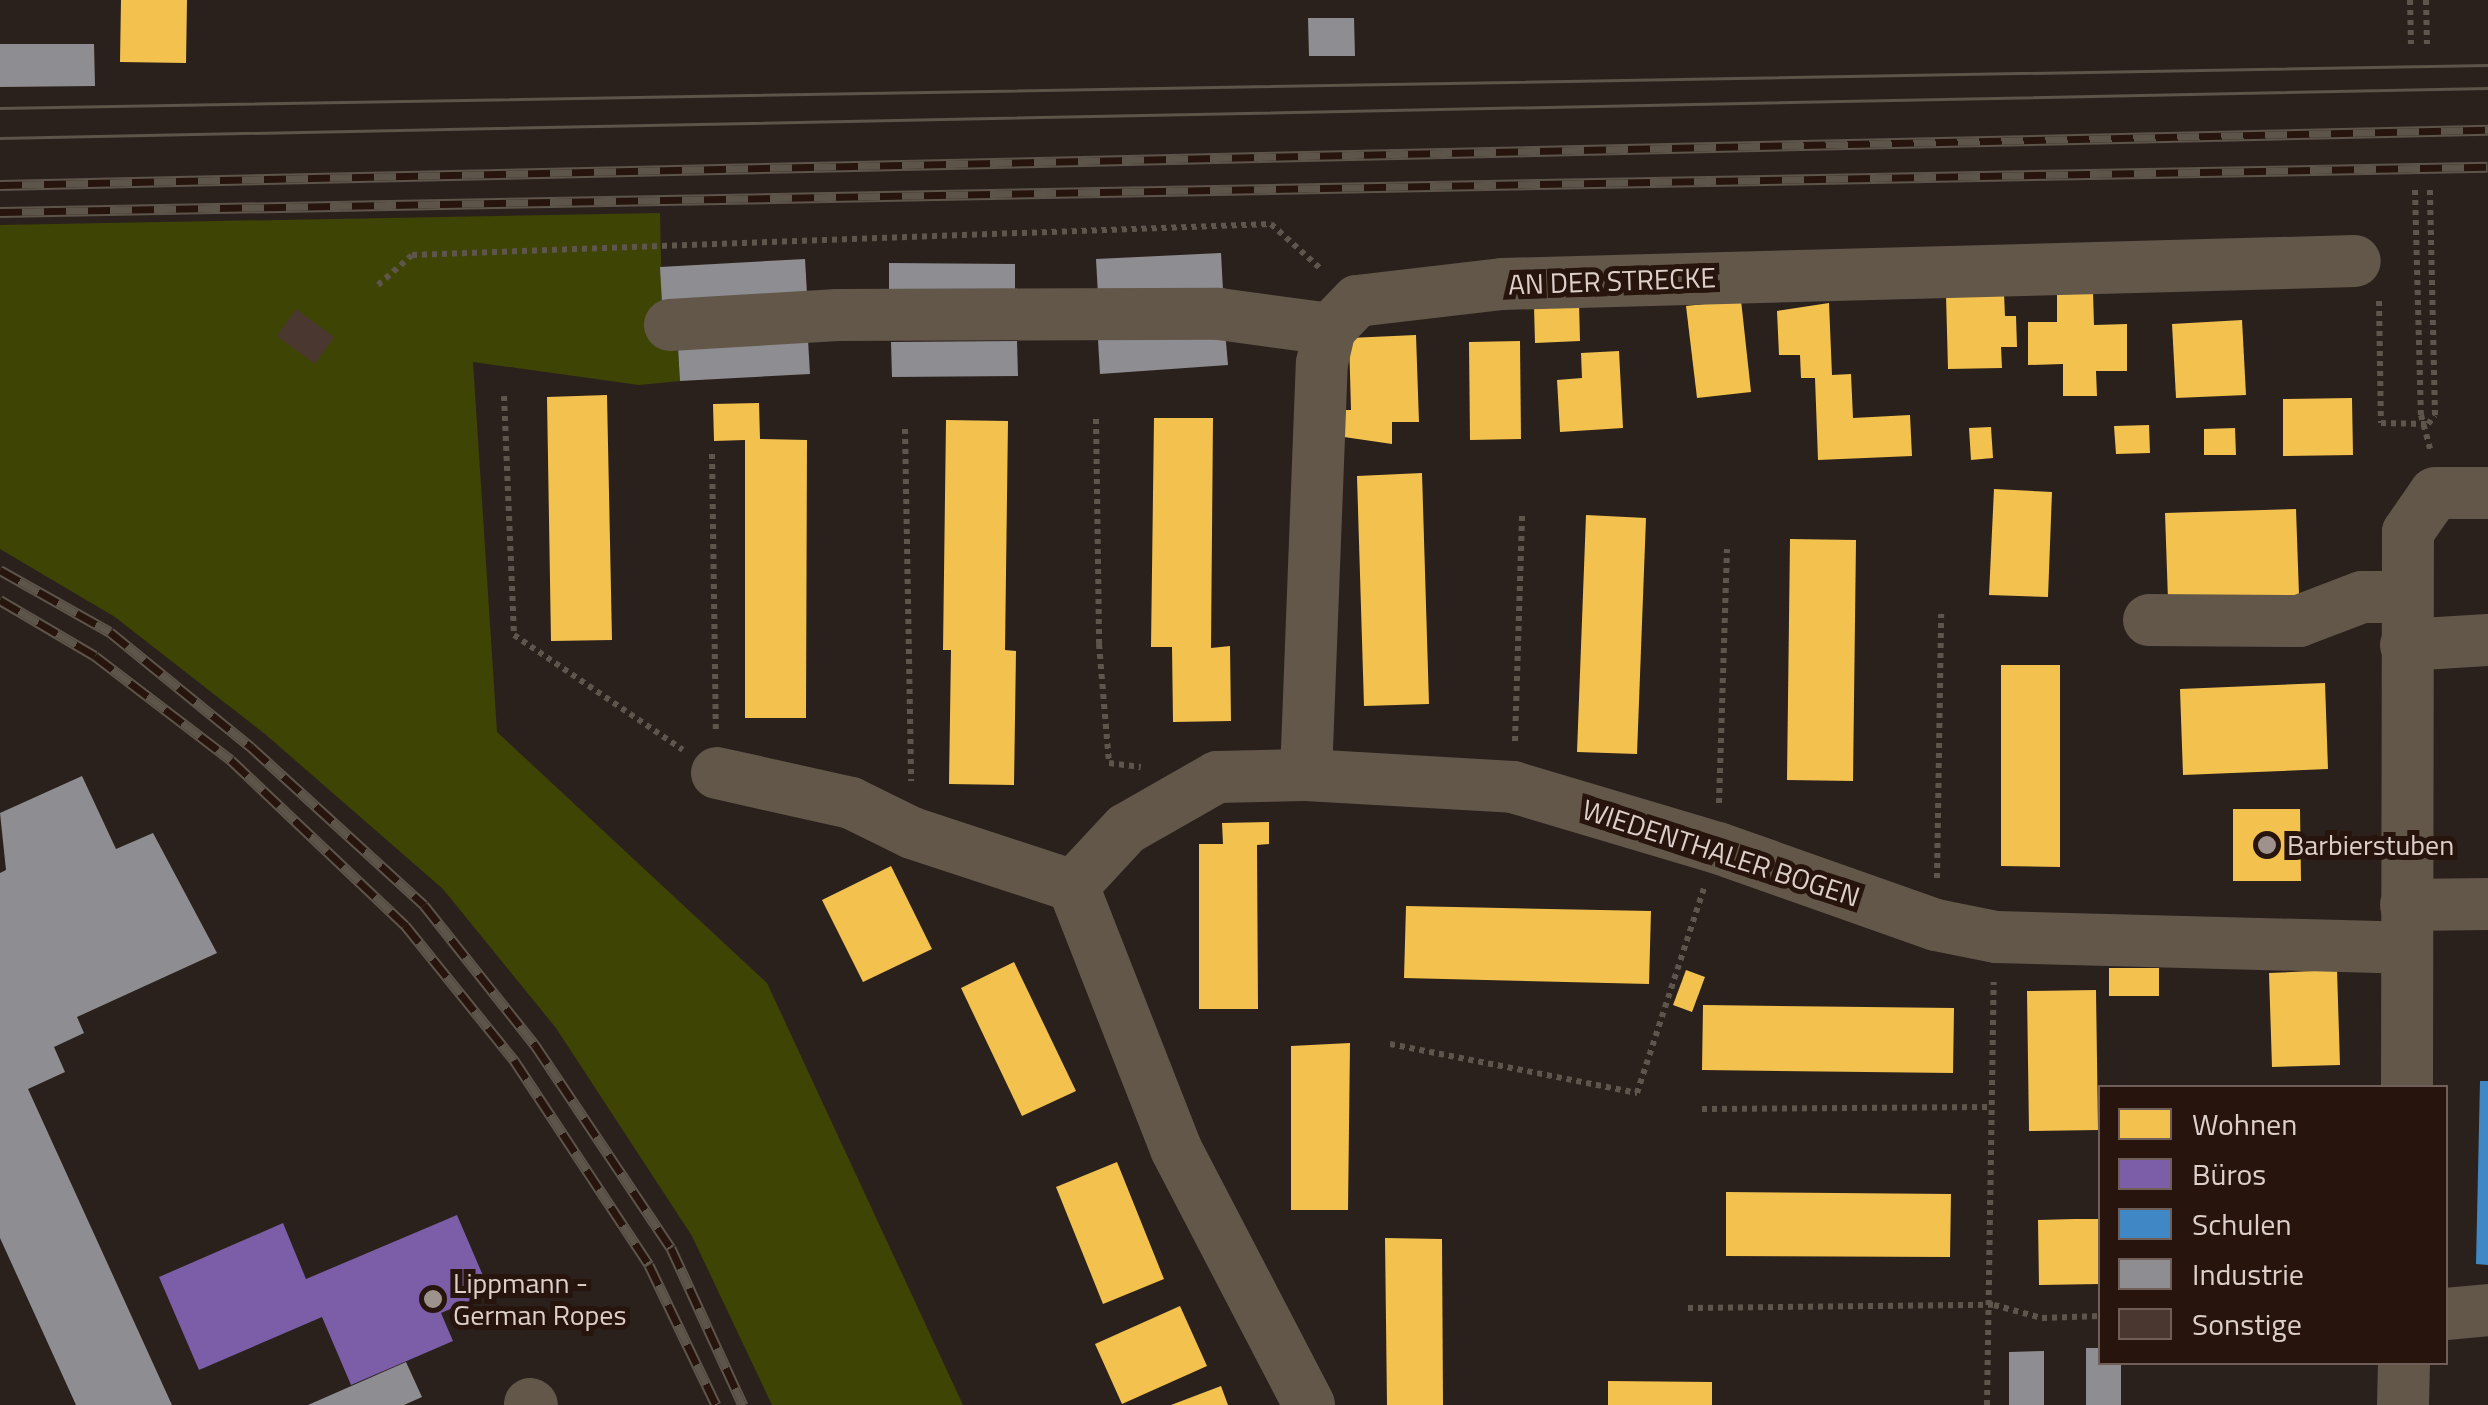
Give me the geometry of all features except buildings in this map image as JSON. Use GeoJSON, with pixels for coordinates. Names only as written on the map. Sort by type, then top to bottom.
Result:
{"type":"FeatureCollection","features":[{"type":"Feature","properties":{"kind":"street","name":"AN DER STRECKE"},"geometry":{"type":"LineString","coordinates":[[670,325],[838,316],[1343,315],[1502,284],[2355,261]]}},
{"type":"Feature","properties":{"kind":"street"},"geometry":{"type":"LineString","coordinates":[[1306,775],[1322,363],[1343,315]]}},
{"type":"Feature","properties":{"kind":"street"},"geometry":{"type":"LineString","coordinates":[[2406,1085],[2408,532],[2435,493],[2488,493]]}},
{"type":"Feature","properties":{"kind":"street"},"geometry":{"type":"LineString","coordinates":[[2149,620],[2299,620],[2362,597],[2407,621],[2488,640]]}},
{"type":"Feature","properties":{"kind":"street"},"geometry":{"type":"LineString","coordinates":[[717,773],[851,803],[912,833],[1072,886],[1176,1149],[1309,1405]]}},
{"type":"Feature","properties":{"kind":"street","name":"WIEDENTHALER BOGEN"},"geometry":{"type":"LineString","coordinates":[[1072,886],[1126,830],[1217,777],[1306,775],[1513,788],[1718,848],[1936,924],[1996,938],[2406,926],[2488,904]]}},
{"type":"Feature","properties":{"kind":"street"},"geometry":{"type":"LineString","coordinates":[[2448,1314],[2488,1310]]}},
{"type":"Feature","properties":{"kind":"street"},"geometry":{"type":"LineString","coordinates":[[2403,1405],[2404,1365]]}},
{"type":"Feature","properties":{"kind":"path"},"geometry":{"type":"LineString","coordinates":[[2410,0],[2412,44]]}},
{"type":"Feature","properties":{"kind":"path"},"geometry":{"type":"LineString","coordinates":[[2426,0],[2427,44]]}},
{"type":"Feature","properties":{"kind":"path"},"geometry":{"type":"LineString","coordinates":[[2428,424],[2435,415],[2430,189]]}},
{"type":"Feature","properties":{"kind":"path"},"geometry":{"type":"LineString","coordinates":[[2414,190],[2422,415],[2428,424]]}},
{"type":"Feature","properties":{"kind":"path"},"geometry":{"type":"LineString","coordinates":[[378,285],[412,255],[1270,224],[1343,315]]}},
{"type":"Feature","properties":{"kind":"path"},"geometry":{"type":"LineString","coordinates":[[2355,261],[2378,296],[2381,423],[2428,424]]}},
{"type":"Feature","properties":{"kind":"path"},"geometry":{"type":"LineString","coordinates":[[504,396],[514,635],[717,773]]}},
{"type":"Feature","properties":{"kind":"path"},"geometry":{"type":"LineString","coordinates":[[1096,419],[1109,763],[1145,768]]}},
{"type":"Feature","properties":{"kind":"path"},"geometry":{"type":"LineString","coordinates":[[906,428],[912,833]]}},
{"type":"Feature","properties":{"kind":"path"},"geometry":{"type":"LineString","coordinates":[[712,454],[717,773]]}},
{"type":"Feature","properties":{"kind":"path"},"geometry":{"type":"LineString","coordinates":[[1513,788],[1522,513]]}},
{"type":"Feature","properties":{"kind":"path"},"geometry":{"type":"LineString","coordinates":[[1390,1044],[1637,1092],[1718,848],[1726,549]]}},
{"type":"Feature","properties":{"kind":"path"},"geometry":{"type":"LineString","coordinates":[[1936,924],[1941,614]]}},
{"type":"Feature","properties":{"kind":"path"},"geometry":{"type":"LineString","coordinates":[[1988,1405],[1994,1305],[1991,1107],[1996,938]]}},
{"type":"Feature","properties":{"kind":"path"},"geometry":{"type":"LineString","coordinates":[[1702,1109],[1991,1107]]}},
{"type":"Feature","properties":{"kind":"path"},"geometry":{"type":"LineString","coordinates":[[1688,1308],[1994,1305],[2042,1318],[2098,1316]]}},
{"type":"Feature","properties":{"kind":"green space"},"geometry":{"type":"Polygon","coordinates":[[[660,213],[662,303],[678,348],[680,381],[639,385],[473,362],[497,732],[767,983],[963,1405],[772,1405],[692,1236],[556,1028],[443,889],[265,734],[115,617],[0,549],[0,225],[660,213]]]}},
{"type":"Feature","properties":{"kind":"tram line"},"geometry":{"type":"LineString","coordinates":[[0,108],[2488,65]]}},
{"type":"Feature","properties":{"kind":"tram line"},"geometry":{"type":"LineString","coordinates":[[0,138],[2488,88]]}},
{"type":"Feature","properties":{"kind":"railway"},"geometry":{"type":"LineString","coordinates":[[0,185],[2488,130]]}},
{"type":"Feature","properties":{"kind":"railway"},"geometry":{"type":"LineString","coordinates":[[0,212],[2488,167]]}},
{"type":"Feature","properties":{"kind":"railway"},"geometry":{"type":"LineString","coordinates":[[0,570],[110,632],[251,747],[424,905],[535,1045],[671,1248],[743,1405]]}},
{"type":"Feature","properties":{"kind":"railway"},"geometry":{"type":"LineString","coordinates":[[0,600],[95,656],[231,760],[405,925],[514,1060],[649,1265],[716,1405]]}},
{"type":"Feature","properties":{"kind":"place","name":"Barbierstuben"},"geometry":{"type":"Point","coordinates":[2267,845]}},
{"type":"Feature","properties":{"kind":"place","name":"Lippmann - German Ropes"},"geometry":{"type":"Point","coordinates":[433,1299]}}]}
